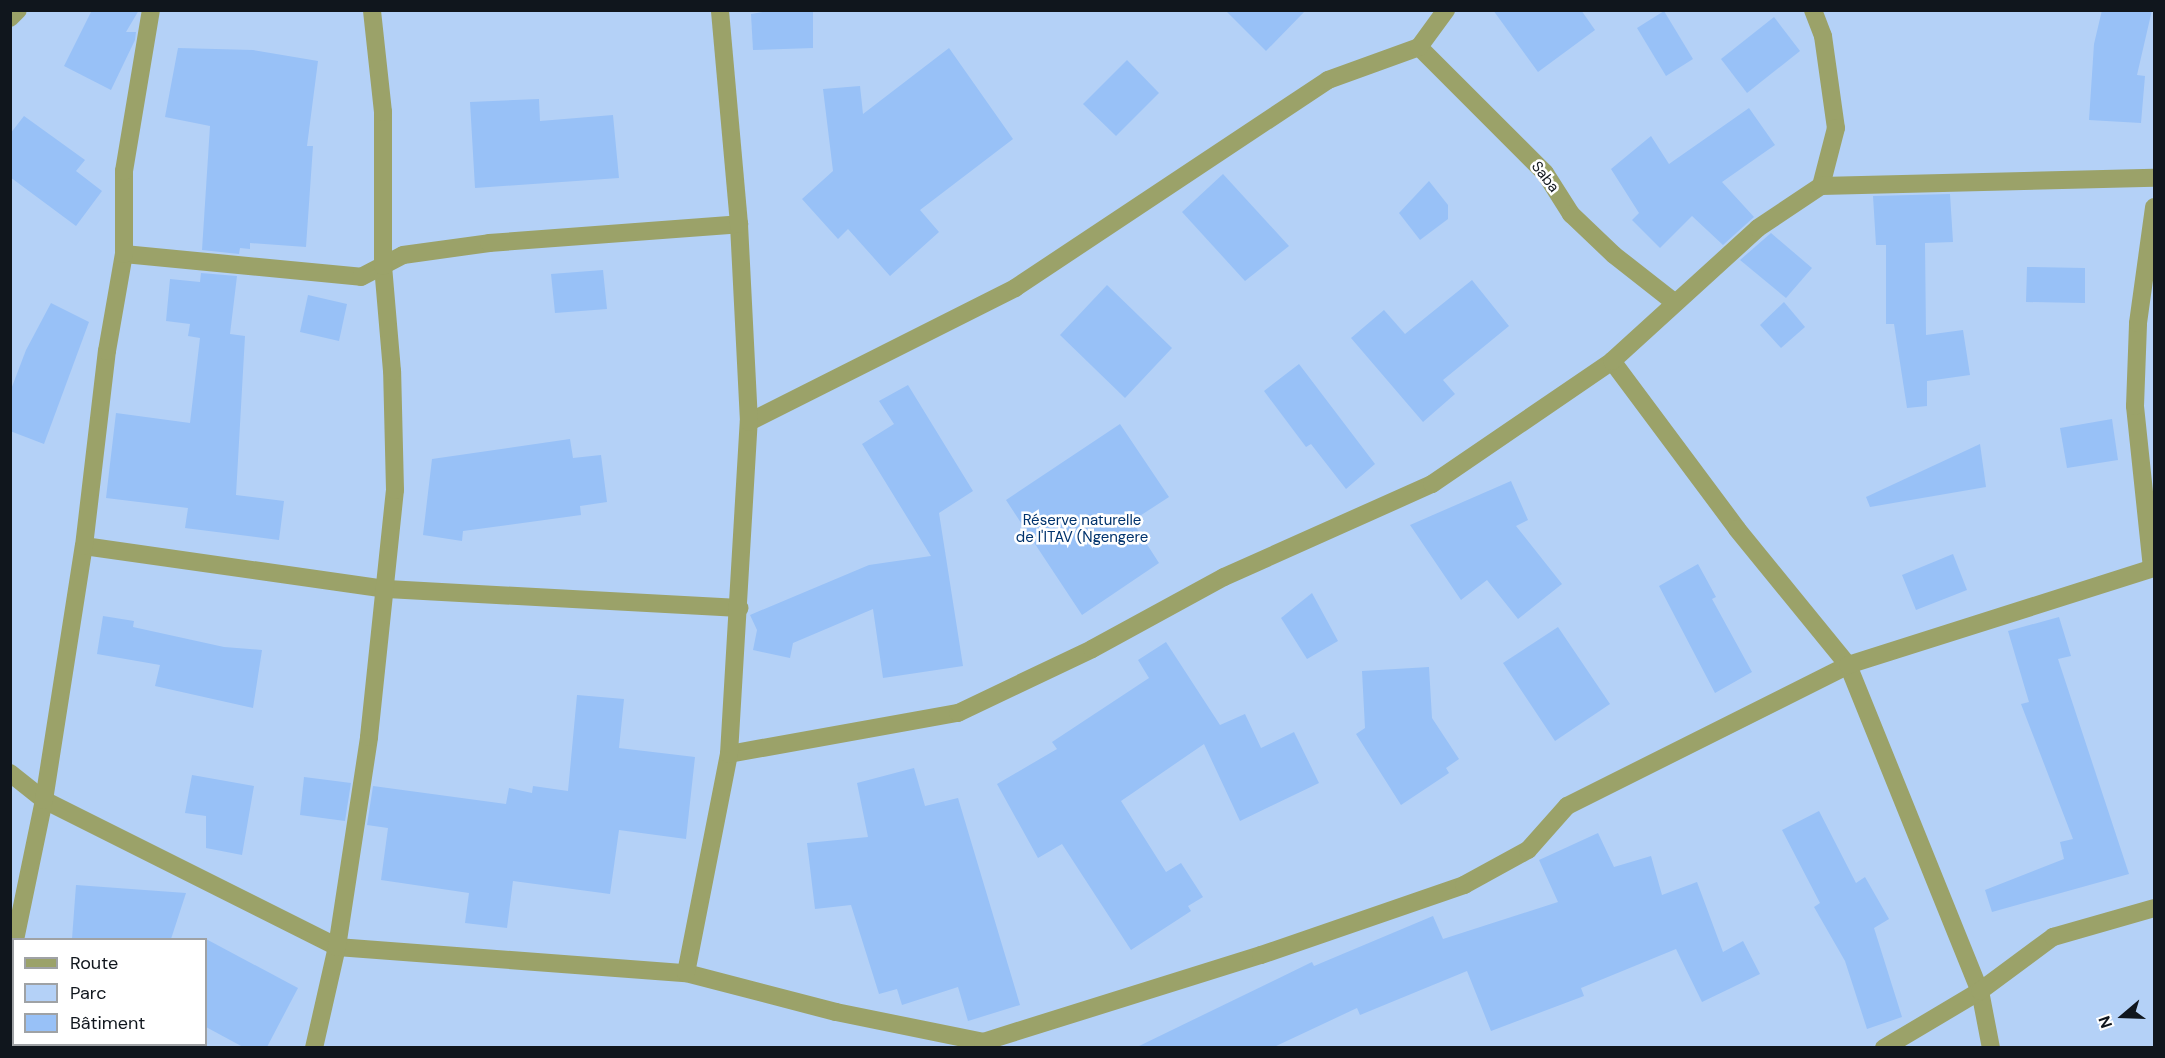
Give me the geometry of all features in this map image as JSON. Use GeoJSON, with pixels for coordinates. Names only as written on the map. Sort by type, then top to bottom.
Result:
{"type":"FeatureCollection","features":[{"type":"Feature","properties":{"kind":"street"},"geometry":{"type":"LineString","coordinates":[[10,18],[18,10]]}},
{"type":"Feature","properties":{"kind":"street"},"geometry":{"type":"LineString","coordinates":[[15,938],[44,800],[84,546],[107,351],[124,254],[124,171],[151,10]]}},
{"type":"Feature","properties":{"kind":"street"},"geometry":{"type":"LineString","coordinates":[[314,1047],[337,947],[387,589],[395,490],[392,371],[383,266],[383,112],[372,10]]}},
{"type":"Feature","properties":{"kind":"street"},"geometry":{"type":"LineString","coordinates":[[686,973],[729,754],[749,422],[739,224],[720,10]]}},
{"type":"Feature","properties":{"kind":"street"},"geometry":{"type":"LineString","coordinates":[[749,422],[1015,288],[1328,80],[1419,47],[1446,10]]}},
{"type":"Feature","properties":{"kind":"street"},"geometry":{"type":"LineString","coordinates":[[1813,10],[1823,36],[1836,128],[1821,186]]}},
{"type":"Feature","properties":{"kind":"street","name":"Saba"},"geometry":{"type":"LineString","coordinates":[[1419,47],[1545,173],[1571,214],[1614,255],[1674,302]]}},
{"type":"Feature","properties":{"kind":"street"},"geometry":{"type":"LineString","coordinates":[[729,754],[958,713],[1092,649],[1224,577],[1432,484],[1612,361],[1674,302],[1758,228],[1821,186],[2154,178]]}},
{"type":"Feature","properties":{"kind":"street"},"geometry":{"type":"LineString","coordinates":[[10,773],[44,800],[337,947],[686,973],[836,1012],[985,1045],[1464,885],[1528,850],[1567,806],[1848,665],[2153,568],[2135,406],[2138,323],[2154,207]]}},
{"type":"Feature","properties":{"kind":"street"},"geometry":{"type":"LineString","coordinates":[[124,254],[361,277],[403,255],[489,243],[739,224]]}},
{"type":"Feature","properties":{"kind":"street"},"geometry":{"type":"LineString","coordinates":[[1612,361],[1737,529],[1848,665],[1980,991],[1991,1047]]}},
{"type":"Feature","properties":{"kind":"street"},"geometry":{"type":"LineString","coordinates":[[84,546],[387,589],[739,608]]}},
{"type":"Feature","properties":{"kind":"street"},"geometry":{"type":"LineString","coordinates":[[1884,1047],[1980,991],[2053,937],[2154,908]]}},
{"type":"Feature","properties":{"kind":"green space","name":"Réserve naturelle de l'ITAV (Ngengere"},"geometry":{"type":"Polygon","coordinates":[[[10,11],[2154,11],[2154,1047],[11,1047],[10,11]]]}},
{"type":"Feature","properties":{"kind":"building"},"geometry":{"type":"Polygon","coordinates":[[[92,10],[139,10],[126,32],[136,32],[135,40],[111,90],[64,66],[92,10]]]}},
{"type":"Feature","properties":{"kind":"building"},"geometry":{"type":"Polygon","coordinates":[[[773,10],[813,12],[813,48],[753,50],[751,14],[773,10]]]}},
{"type":"Feature","properties":{"kind":"building"},"geometry":{"type":"Polygon","coordinates":[[[1225,10],[1306,10],[1266,51],[1225,10]]]}},
{"type":"Feature","properties":{"kind":"building"},"geometry":{"type":"Polygon","coordinates":[[[1493,10],[1581,10],[1595,30],[1538,72],[1493,10]]]}},
{"type":"Feature","properties":{"kind":"building"},"geometry":{"type":"Polygon","coordinates":[[[2102,10],[2152,10],[2137,75],[2145,76],[2141,123],[2089,120],[2094,44],[2102,10]]]}},
{"type":"Feature","properties":{"kind":"building"},"geometry":{"type":"Polygon","coordinates":[[[1664,11],[1693,59],[1666,76],[1637,28],[1664,11]]]}},
{"type":"Feature","properties":{"kind":"building"},"geometry":{"type":"Polygon","coordinates":[[[1774,17],[1800,51],[1747,93],[1721,59],[1774,17]]]}},
{"type":"Feature","properties":{"kind":"building"},"geometry":{"type":"Polygon","coordinates":[[[178,48],[253,50],[318,61],[307,146],[313,146],[306,247],[250,243],[250,249],[240,248],[239,254],[202,250],[210,126],[165,117],[178,48]]]}},
{"type":"Feature","properties":{"kind":"building"},"geometry":{"type":"Polygon","coordinates":[[[949,48],[1013,139],[920,210],[939,232],[890,276],[848,229],[838,239],[802,199],[833,171],[823,89],[860,86],[863,114],[949,48]]]}},
{"type":"Feature","properties":{"kind":"building"},"geometry":{"type":"Polygon","coordinates":[[[1127,60],[1159,93],[1116,136],[1083,104],[1127,60]]]}},
{"type":"Feature","properties":{"kind":"building"},"geometry":{"type":"Polygon","coordinates":[[[539,99],[540,121],[613,115],[619,178],[475,188],[470,102],[539,99]]]}},
{"type":"Feature","properties":{"kind":"building"},"geometry":{"type":"Polygon","coordinates":[[[1749,108],[1775,145],[1722,182],[1754,217],[1723,245],[1692,216],[1660,248],[1632,220],[1639,213],[1611,169],[1651,136],[1669,164],[1749,108]]]}},
{"type":"Feature","properties":{"kind":"building"},"geometry":{"type":"Polygon","coordinates":[[[24,116],[85,160],[76,171],[102,191],[76,226],[10,177],[10,134],[24,116]]]}},
{"type":"Feature","properties":{"kind":"building"},"geometry":{"type":"Polygon","coordinates":[[[1223,174],[1289,246],[1245,281],[1182,212],[1223,174]]]}},
{"type":"Feature","properties":{"kind":"building"},"geometry":{"type":"Polygon","coordinates":[[[1429,181],[1448,205],[1448,219],[1420,240],[1399,213],[1429,181]]]}},
{"type":"Feature","properties":{"kind":"building"},"geometry":{"type":"Polygon","coordinates":[[[1950,194],[1953,242],[1925,243],[1926,335],[1963,330],[1970,375],[1927,381],[1927,406],[1907,408],[1894,324],[1886,324],[1886,245],[1876,245],[1873,196],[1950,194]]]}},
{"type":"Feature","properties":{"kind":"building"},"geometry":{"type":"Polygon","coordinates":[[[1771,233],[1812,268],[1786,298],[1740,260],[1771,233]]]}},
{"type":"Feature","properties":{"kind":"building"},"geometry":{"type":"Polygon","coordinates":[[[2027,267],[2085,268],[2085,303],[2026,302],[2027,267]]]}},
{"type":"Feature","properties":{"kind":"building"},"geometry":{"type":"Polygon","coordinates":[[[603,270],[607,309],[555,313],[551,274],[603,270]]]}},
{"type":"Feature","properties":{"kind":"building"},"geometry":{"type":"Polygon","coordinates":[[[201,273],[237,276],[230,334],[245,336],[236,495],[284,501],[279,540],[185,528],[188,508],[106,498],[116,413],[190,423],[200,338],[188,336],[190,324],[166,321],[170,279],[200,282],[201,273]]]}},
{"type":"Feature","properties":{"kind":"building"},"geometry":{"type":"Polygon","coordinates":[[[1472,280],[1509,326],[1443,380],[1455,394],[1423,422],[1351,338],[1384,310],[1405,334],[1472,280]]]}},
{"type":"Feature","properties":{"kind":"building"},"geometry":{"type":"Polygon","coordinates":[[[1107,285],[1172,348],[1125,398],[1060,335],[1107,285]]]}},
{"type":"Feature","properties":{"kind":"building"},"geometry":{"type":"Polygon","coordinates":[[[308,295],[347,304],[339,341],[300,332],[308,295]]]}},
{"type":"Feature","properties":{"kind":"building"},"geometry":{"type":"Polygon","coordinates":[[[1784,302],[1805,327],[1781,348],[1760,325],[1784,302]]]}},
{"type":"Feature","properties":{"kind":"building"},"geometry":{"type":"Polygon","coordinates":[[[51,303],[89,322],[44,444],[10,431],[10,392],[26,350],[51,303]]]}},
{"type":"Feature","properties":{"kind":"building"},"geometry":{"type":"Polygon","coordinates":[[[1299,364],[1375,464],[1346,489],[1311,444],[1306,447],[1264,391],[1299,364]]]}},
{"type":"Feature","properties":{"kind":"building"},"geometry":{"type":"Polygon","coordinates":[[[908,385],[973,491],[939,513],[963,666],[883,678],[873,609],[793,643],[790,658],[753,650],[757,630],[750,615],[869,565],[931,556],[862,444],[894,424],[879,401],[908,385]]]}},
{"type":"Feature","properties":{"kind":"building"},"geometry":{"type":"Polygon","coordinates":[[[2112,419],[2118,460],[2067,468],[2060,428],[2112,419]]]}},
{"type":"Feature","properties":{"kind":"building"},"geometry":{"type":"Polygon","coordinates":[[[1120,424],[1169,497],[1132,521],[1159,563],[1082,615],[1006,500],[1120,424]]]}},
{"type":"Feature","properties":{"kind":"building"},"geometry":{"type":"Polygon","coordinates":[[[570,439],[573,458],[601,455],[607,502],[580,506],[581,515],[463,531],[462,541],[423,535],[432,459],[570,439]]]}},
{"type":"Feature","properties":{"kind":"building"},"geometry":{"type":"Polygon","coordinates":[[[1980,444],[1986,487],[1870,507],[1866,497],[1980,444]]]}},
{"type":"Feature","properties":{"kind":"building"},"geometry":{"type":"Polygon","coordinates":[[[1511,481],[1528,520],[1516,526],[1562,584],[1518,619],[1487,580],[1461,600],[1410,525],[1511,481]]]}},
{"type":"Feature","properties":{"kind":"building"},"geometry":{"type":"Polygon","coordinates":[[[1953,554],[1967,590],[1916,610],[1902,575],[1953,554]]]}},
{"type":"Feature","properties":{"kind":"building"},"geometry":{"type":"Polygon","coordinates":[[[1698,564],[1716,597],[1712,599],[1752,672],[1715,693],[1659,586],[1698,564]]]}},
{"type":"Feature","properties":{"kind":"building"},"geometry":{"type":"Polygon","coordinates":[[[1312,593],[1338,641],[1307,659],[1281,618],[1312,593]]]}},
{"type":"Feature","properties":{"kind":"building"},"geometry":{"type":"Polygon","coordinates":[[[103,616],[134,621],[133,627],[224,647],[262,650],[253,708],[155,686],[160,665],[97,654],[103,616]]]}},
{"type":"Feature","properties":{"kind":"building"},"geometry":{"type":"Polygon","coordinates":[[[2059,617],[2071,656],[2058,659],[2129,874],[1992,912],[1985,890],[2064,859],[2060,842],[2073,839],[2021,704],[2029,702],[2008,631],[2059,617]]]}},
{"type":"Feature","properties":{"kind":"building"},"geometry":{"type":"Polygon","coordinates":[[[1558,627],[1610,704],[1555,741],[1503,663],[1558,627]]]}},
{"type":"Feature","properties":{"kind":"building"},"geometry":{"type":"Polygon","coordinates":[[[1166,642],[1220,725],[1245,714],[1261,748],[1294,732],[1319,783],[1240,821],[1204,744],[1121,801],[1166,872],[1181,863],[1203,897],[1188,906],[1191,911],[1131,950],[1062,844],[1038,858],[997,784],[1057,749],[1052,742],[1149,678],[1138,660],[1166,642]]]}},
{"type":"Feature","properties":{"kind":"building"},"geometry":{"type":"Polygon","coordinates":[[[1429,667],[1432,718],[1459,759],[1446,768],[1449,773],[1401,805],[1356,734],[1365,728],[1362,671],[1429,667]]]}},
{"type":"Feature","properties":{"kind":"building"},"geometry":{"type":"Polygon","coordinates":[[[577,695],[624,699],[619,748],[695,757],[686,839],[619,830],[610,894],[513,881],[507,928],[465,923],[469,893],[381,880],[388,828],[367,825],[373,786],[506,804],[509,788],[532,793],[533,786],[568,791],[577,695]]]}},
{"type":"Feature","properties":{"kind":"building"},"geometry":{"type":"Polygon","coordinates":[[[914,768],[925,806],[958,798],[1020,1005],[968,1021],[958,987],[902,1005],[897,989],[879,994],[851,905],[815,909],[807,843],[868,837],[857,783],[914,768]]]}},
{"type":"Feature","properties":{"kind":"building"},"geometry":{"type":"Polygon","coordinates":[[[192,775],[254,786],[242,855],[206,848],[206,816],[185,813],[192,775]]]}},
{"type":"Feature","properties":{"kind":"building"},"geometry":{"type":"Polygon","coordinates":[[[304,777],[351,783],[345,821],[300,815],[304,777]]]}},
{"type":"Feature","properties":{"kind":"building"},"geometry":{"type":"Polygon","coordinates":[[[1819,811],[1856,883],[1865,877],[1889,919],[1874,928],[1902,1017],[1867,1029],[1845,961],[1814,907],[1820,903],[1782,830],[1819,811]]]}},
{"type":"Feature","properties":{"kind":"building"},"geometry":{"type":"Polygon","coordinates":[[[1598,833],[1614,867],[1651,856],[1662,895],[1697,882],[1723,952],[1743,941],[1760,974],[1702,1002],[1676,949],[1581,988],[1584,996],[1491,1031],[1467,971],[1360,1015],[1357,1008],[1274,1047],[1137,1047],[1312,962],[1314,966],[1433,916],[1443,939],[1558,902],[1539,860],[1598,833]]]}},
{"type":"Feature","properties":{"kind":"building"},"geometry":{"type":"Polygon","coordinates":[[[76,885],[186,893],[171,938],[72,938],[76,885]]]}},
{"type":"Feature","properties":{"kind":"building"},"geometry":{"type":"Polygon","coordinates":[[[207,940],[298,988],[267,1047],[243,1047],[207,1028],[207,940]]]}}]}
